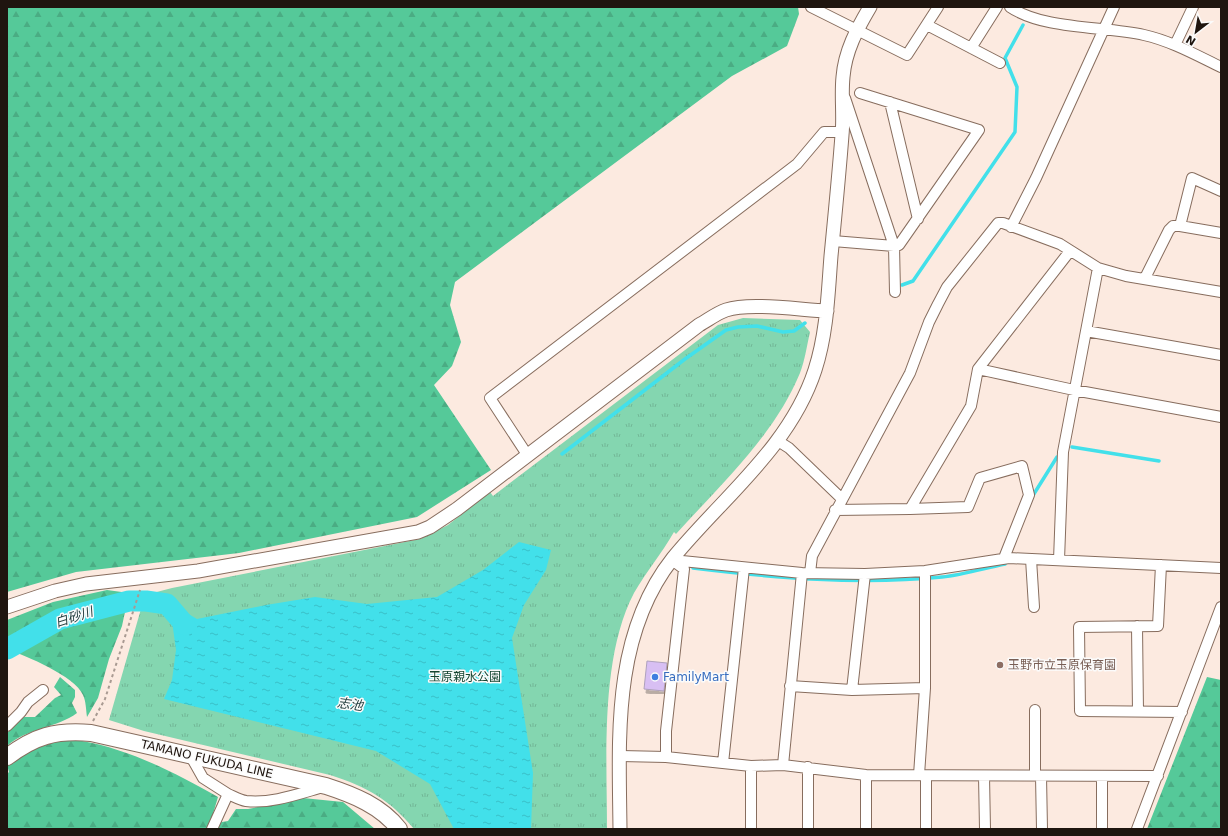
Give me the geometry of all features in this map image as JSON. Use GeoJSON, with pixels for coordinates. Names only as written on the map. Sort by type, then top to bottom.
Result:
{"type":"FeatureCollection","features":[{"type":"Feature","properties":{"kind":"main road","name":"TAMANO FUKUDA LINE"},"geometry":{"type":"LineString","coordinates":[[7,757],[33,740],[49,734],[73,731],[91,733],[326,786],[363,800],[378,809],[399,829]]}},
{"type":"Feature","properties":{"kind":"street"},"geometry":{"type":"LineString","coordinates":[[811,7],[907,55],[938,7]]}},
{"type":"Feature","properties":{"kind":"street"},"geometry":{"type":"LineString","coordinates":[[620,829],[622,698],[626,665],[634,634],[647,602],[672,560],[778,441],[806,393],[815,372],[821,349],[827,311],[842,132],[842,89],[845,62],[857,30],[870,7]]}},
{"type":"Feature","properties":{"kind":"street"},"geometry":{"type":"LineString","coordinates":[[971,48],[997,7]]}},
{"type":"Feature","properties":{"kind":"street"},"geometry":{"type":"LineString","coordinates":[[1010,7],[1029,18],[1145,35],[1175,45],[1221,67]]}},
{"type":"Feature","properties":{"kind":"street"},"geometry":{"type":"LineString","coordinates":[[1011,227],[1036,178],[1114,7]]}},
{"type":"Feature","properties":{"kind":"street"},"geometry":{"type":"LineString","coordinates":[[1175,45],[1193,7]]}},
{"type":"Feature","properties":{"kind":"street"},"geometry":{"type":"LineString","coordinates":[[927,25],[1000,63]]}},
{"type":"Feature","properties":{"kind":"street"},"geometry":{"type":"LineString","coordinates":[[842,89],[894,246],[895,292]]}},
{"type":"Feature","properties":{"kind":"street"},"geometry":{"type":"LineString","coordinates":[[833,241],[894,246],[899,245],[979,130],[860,93]]}},
{"type":"Feature","properties":{"kind":"street"},"geometry":{"type":"LineString","coordinates":[[890,102],[918,219]]}},
{"type":"Feature","properties":{"kind":"street"},"geometry":{"type":"LineString","coordinates":[[528,456],[490,398],[797,164],[824,132],[842,132]]}},
{"type":"Feature","properties":{"kind":"street"},"geometry":{"type":"LineString","coordinates":[[1180,226],[1192,178],[1221,191]]}},
{"type":"Feature","properties":{"kind":"street"},"geometry":{"type":"LineString","coordinates":[[783,765],[790,686],[804,576],[812,556],[835,510],[910,373],[929,322],[948,287],[998,224],[1004,223],[1011,227],[1060,244],[1098,268],[1126,276],[1221,292]]}},
{"type":"Feature","properties":{"kind":"street"},"geometry":{"type":"LineString","coordinates":[[1145,278],[1169,230],[1173,226],[1221,233]]}},
{"type":"Feature","properties":{"kind":"street"},"geometry":{"type":"LineString","coordinates":[[910,509],[971,406],[978,368],[1070,251]]}},
{"type":"Feature","properties":{"kind":"street"},"geometry":{"type":"LineString","coordinates":[[1060,560],[1063,452],[1098,268]]}},
{"type":"Feature","properties":{"kind":"street"},"geometry":{"type":"LineString","coordinates":[[7,607],[55,591],[86,584],[198,571],[418,532],[442,520],[699,325],[716,314],[725,310],[746,307],[827,311]]}},
{"type":"Feature","properties":{"kind":"street"},"geometry":{"type":"LineString","coordinates":[[1086,331],[1221,355]]}},
{"type":"Feature","properties":{"kind":"street"},"geometry":{"type":"LineString","coordinates":[[978,368],[1074,390],[1221,417]]}},
{"type":"Feature","properties":{"kind":"street"},"geometry":{"type":"LineString","coordinates":[[778,441],[788,448],[842,499]]}},
{"type":"Feature","properties":{"kind":"street"},"geometry":{"type":"LineString","coordinates":[[835,510],[968,507],[980,478],[1022,466],[1029,495],[1004,558]]}},
{"type":"Feature","properties":{"kind":"street"},"geometry":{"type":"LineString","coordinates":[[672,560],[744,572],[864,578],[925,576],[1004,558],[1221,568]]}},
{"type":"Feature","properties":{"kind":"street"},"geometry":{"type":"LineString","coordinates":[[1031,559],[1034,607]]}},
{"type":"Feature","properties":{"kind":"street"},"geometry":{"type":"LineString","coordinates":[[666,757],[666,731],[684,569],[672,560]]}},
{"type":"Feature","properties":{"kind":"street"},"geometry":{"type":"LineString","coordinates":[[1161,565],[1158,626],[1079,627],[1080,711],[1182,712]]}},
{"type":"Feature","properties":{"kind":"street"},"geometry":{"type":"LineString","coordinates":[[723,763],[744,572]]}},
{"type":"Feature","properties":{"kind":"street"},"geometry":{"type":"LineString","coordinates":[[925,576],[925,688],[922,776],[926,829]]}},
{"type":"Feature","properties":{"kind":"street"},"geometry":{"type":"LineString","coordinates":[[852,690],[864,578]]}},
{"type":"Feature","properties":{"kind":"street"},"geometry":{"type":"LineString","coordinates":[[1137,829],[1221,607]]}},
{"type":"Feature","properties":{"kind":"street"},"geometry":{"type":"LineString","coordinates":[[1137,626],[1138,712]]}},
{"type":"Feature","properties":{"kind":"street"},"geometry":{"type":"LineString","coordinates":[[790,686],[852,690],[925,688]]}},
{"type":"Feature","properties":{"kind":"street"},"geometry":{"type":"LineString","coordinates":[[7,726],[21,712],[28,702],[43,690]]}},
{"type":"Feature","properties":{"kind":"street"},"geometry":{"type":"LineString","coordinates":[[1035,710],[1042,829]]}},
{"type":"Feature","properties":{"kind":"street"},"geometry":{"type":"LineString","coordinates":[[190,755],[202,778],[228,794],[245,801],[290,796],[326,786]]}},
{"type":"Feature","properties":{"kind":"street"},"geometry":{"type":"LineString","coordinates":[[621,756],[666,757],[751,766],[783,765],[866,775],[1158,776]]}},
{"type":"Feature","properties":{"kind":"street"},"geometry":{"type":"LineString","coordinates":[[751,766],[751,829]]}},
{"type":"Feature","properties":{"kind":"street"},"geometry":{"type":"LineString","coordinates":[[808,767],[808,829]]}},
{"type":"Feature","properties":{"kind":"street"},"geometry":{"type":"LineString","coordinates":[[866,775],[866,829]]}},
{"type":"Feature","properties":{"kind":"street"},"geometry":{"type":"LineString","coordinates":[[984,776],[985,829]]}},
{"type":"Feature","properties":{"kind":"street"},"geometry":{"type":"LineString","coordinates":[[1102,776],[1102,829]]}},
{"type":"Feature","properties":{"kind":"street"},"geometry":{"type":"LineString","coordinates":[[212,829],[228,794]]}},
{"type":"Feature","properties":{"kind":"path"},"geometry":{"type":"LineString","coordinates":[[91,733],[92,724],[105,699],[115,663],[140,594]]}},
{"type":"Feature","properties":{"kind":"green space"},"geometry":{"type":"Polygon","coordinates":[[[7,7],[798,7],[799,14],[787,46],[732,76],[455,282],[450,305],[461,342],[452,366],[434,385],[491,470],[417,517],[239,553],[76,572],[7,592],[7,7]]]}},
{"type":"Feature","properties":{"kind":"green space","name":"玉原親水公園"},"geometry":{"type":"Polygon","coordinates":[[[743,318],[800,320],[810,332],[803,363],[789,396],[776,418],[728,478],[676,534],[674,532],[634,593],[623,619],[615,647],[608,708],[607,829],[414,829],[396,810],[376,795],[355,784],[330,775],[144,731],[109,720],[145,595],[172,588],[420,539],[448,525],[490,492],[493,496],[718,325],[743,318]]]}},
{"type":"Feature","properties":{"kind":"green space"},"geometry":{"type":"Polygon","coordinates":[[[107,590],[129,593],[122,626],[109,659],[98,698],[87,717],[83,695],[70,681],[26,656],[7,649],[7,620],[53,602],[107,590]]]}},
{"type":"Feature","properties":{"kind":"green space"},"geometry":{"type":"Polygon","coordinates":[[[60,677],[75,690],[75,697],[72,703],[77,713],[60,722],[24,735],[7,746],[7,733],[24,717],[35,717],[55,698],[61,695],[54,687],[60,677]]]}},
{"type":"Feature","properties":{"kind":"green space"},"geometry":{"type":"Polygon","coordinates":[[[1207,677],[1221,680],[1221,829],[1147,829],[1207,677]]]}},
{"type":"Feature","properties":{"kind":"green space"},"geometry":{"type":"Polygon","coordinates":[[[58,741],[82,741],[117,750],[153,763],[203,788],[218,797],[210,824],[228,821],[236,809],[248,809],[303,798],[343,802],[375,829],[7,829],[7,774],[9,772],[7,765],[22,753],[58,741]]]}},
{"type":"Feature","properties":{"kind":"water","name":"志池"},"geometry":{"type":"Polygon","coordinates":[[[519,542],[551,550],[546,570],[524,605],[512,638],[533,773],[531,829],[454,829],[430,784],[376,751],[164,699],[172,680],[176,650],[171,614],[165,610],[165,600],[197,619],[315,597],[367,604],[437,597],[483,570],[519,542]]]}},
{"type":"Feature","properties":{"kind":"building"},"geometry":{"type":"Polygon","coordinates":[[[647,661],[667,663],[664,691],[644,689],[647,661]]]}},
{"type":"Feature","properties":{"kind":"waterway"},"geometry":{"type":"LineString","coordinates":[[902,285],[913,281],[1015,132],[1017,87],[1005,58],[1023,25]]}},
{"type":"Feature","properties":{"kind":"waterway"},"geometry":{"type":"LineString","coordinates":[[562,454],[685,359],[726,330],[738,327],[757,326],[783,332],[794,331],[805,323]]}},
{"type":"Feature","properties":{"kind":"waterway"},"geometry":{"type":"LineString","coordinates":[[1072,447],[1159,461]]}},
{"type":"Feature","properties":{"kind":"waterway"},"geometry":{"type":"LineString","coordinates":[[1032,497],[1057,457]]}},
{"type":"Feature","properties":{"kind":"waterway"},"geometry":{"type":"LineString","coordinates":[[693,568],[755,575],[817,579],[880,580],[950,576],[1005,564]]}},
{"type":"Feature","properties":{"kind":"waterway","name":"白砂川"},"geometry":{"type":"LineString","coordinates":[[7,649],[60,619],[129,601],[146,601],[167,604],[185,625]]}},
{"type":"Feature","properties":{"kind":"place","name":"玉野市立玉原保育園"},"geometry":{"type":"Point","coordinates":[1000,665]}},
{"type":"Feature","properties":{"kind":"place","name":"FamilyMart"},"geometry":{"type":"Point","coordinates":[655,677]}}]}
